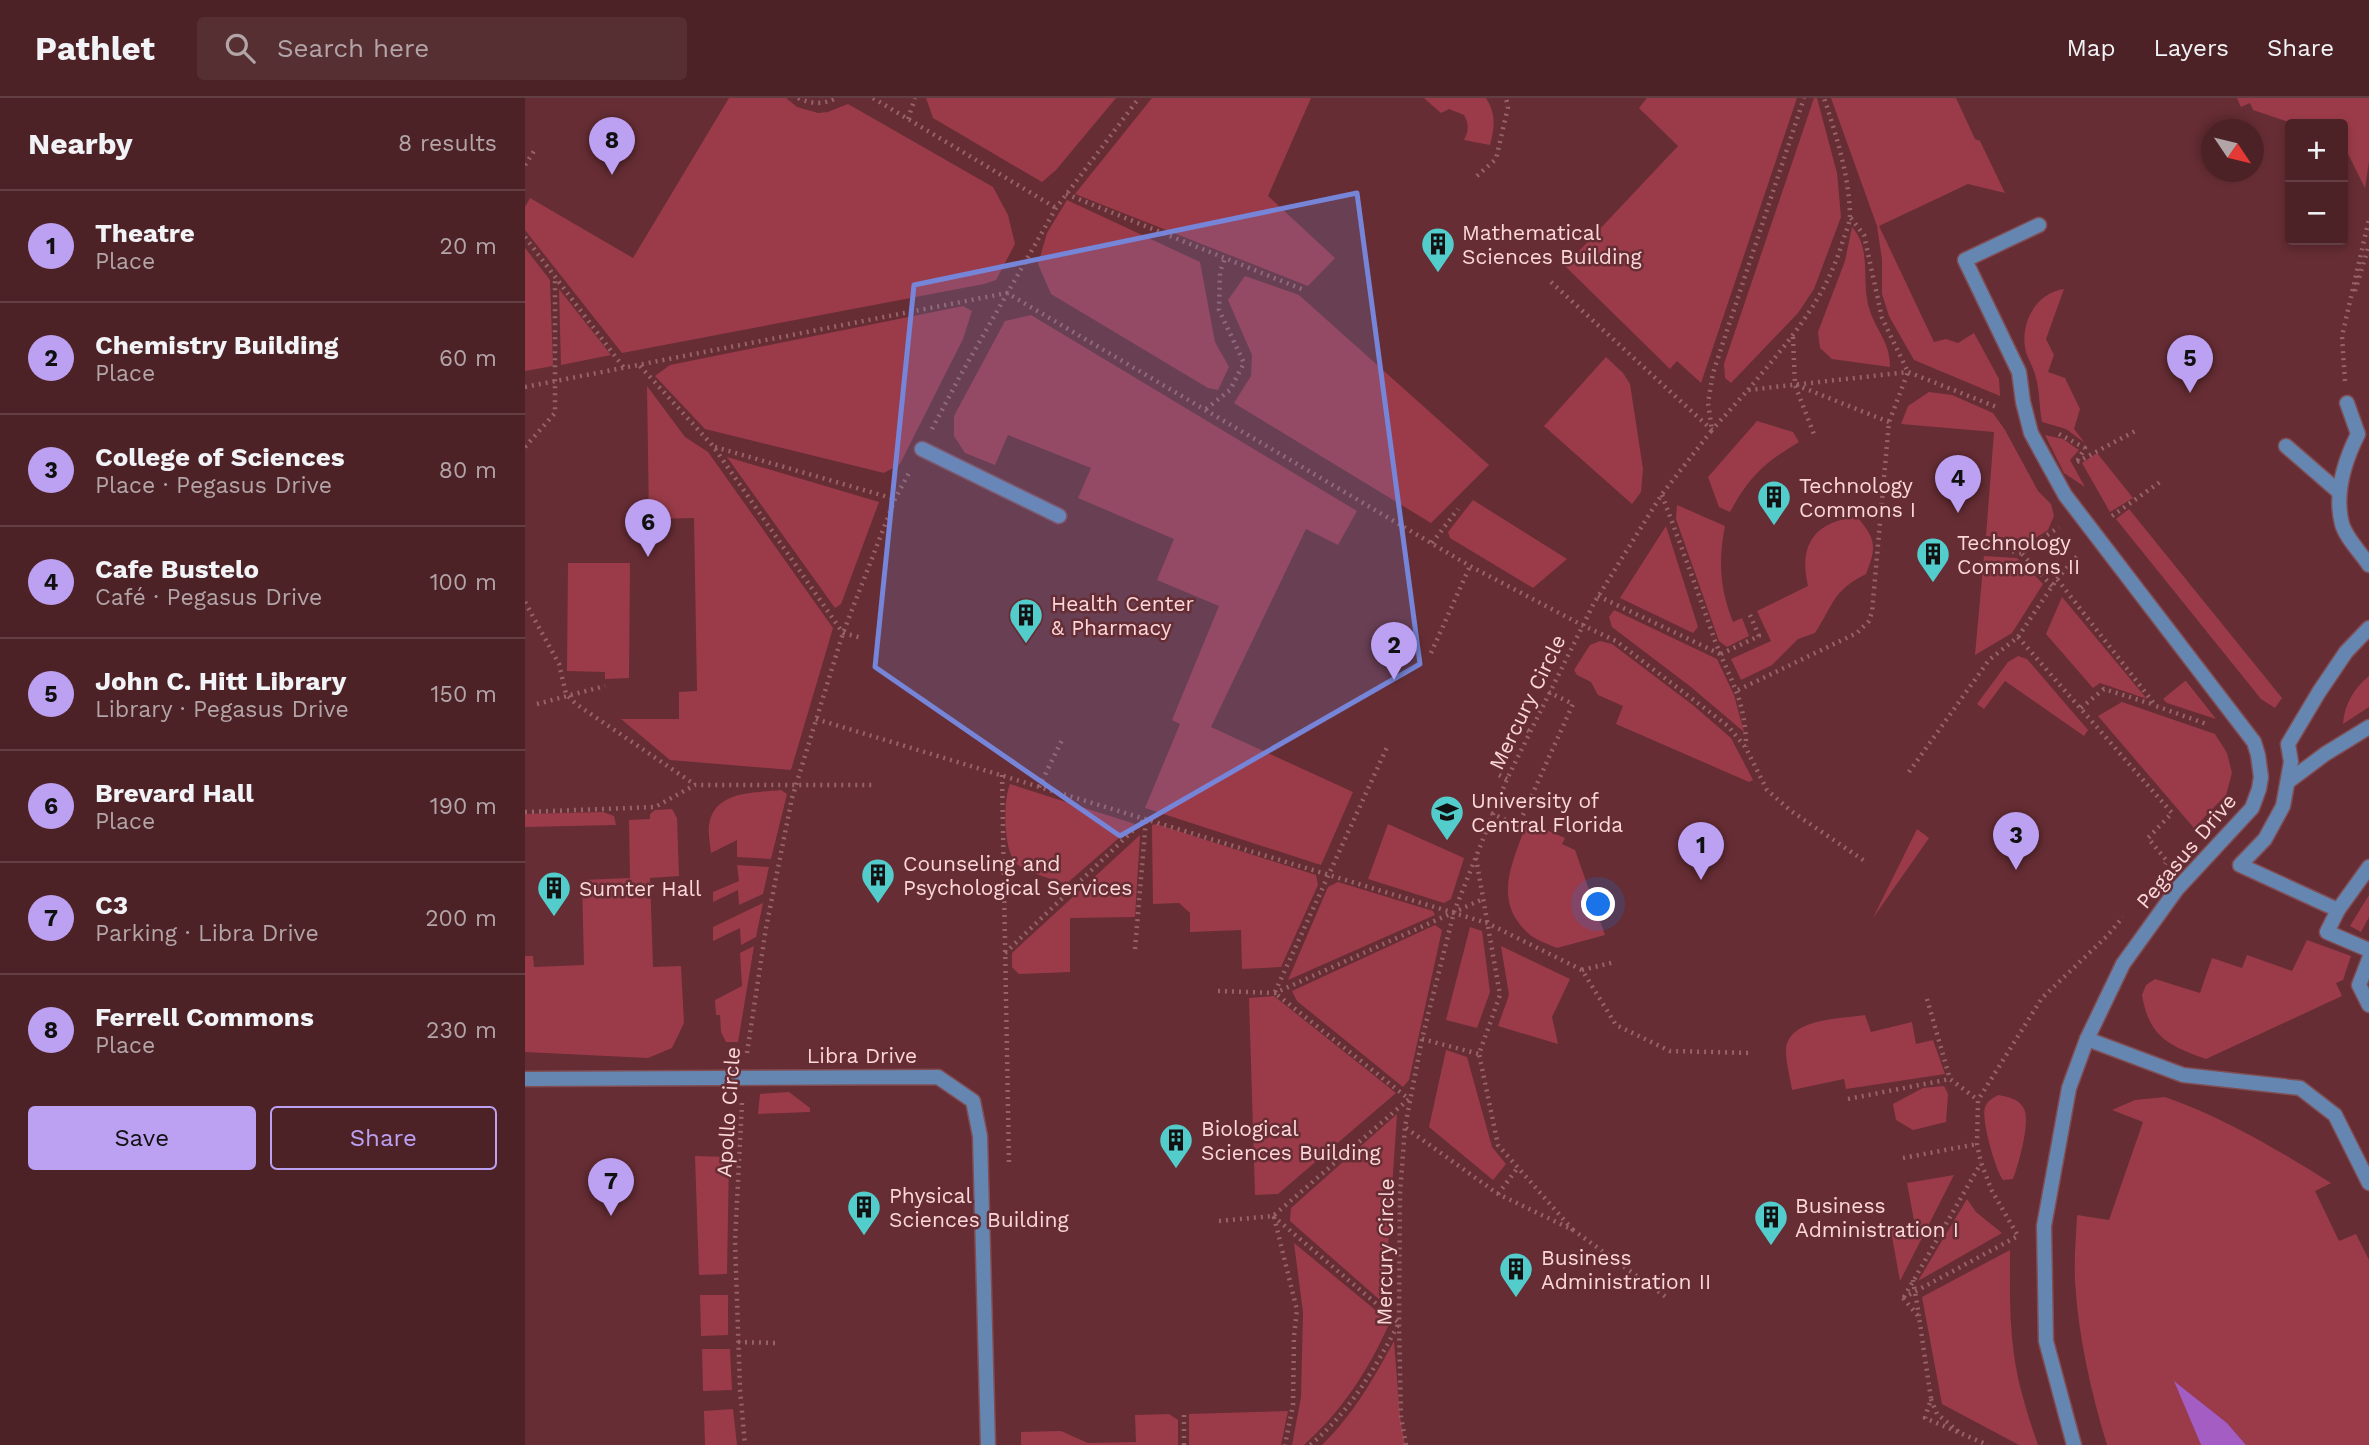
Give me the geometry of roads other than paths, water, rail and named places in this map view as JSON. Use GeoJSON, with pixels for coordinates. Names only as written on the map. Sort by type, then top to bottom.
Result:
{"type":"FeatureCollection","features":[{"type":"Feature","properties":{"kind":"street","name":"Pegasus Drive"},"geometry":{"type":"LineString","coordinates":[[2039,225],[1965,260],[2019,372],[2022,402],[2031,433],[2065,495],[2254,742],[2260,770],[2259,789],[2252,808],[2177,889],[2123,964],[2087,1039],[2069,1088],[2044,1226],[2046,1341],[2074,1445]]}},
{"type":"Feature","properties":{"kind":"street"},"geometry":{"type":"LineString","coordinates":[[2346,396],[2358,435],[2345,461],[2339,492],[2342,526],[2369,565]]}},
{"type":"Feature","properties":{"kind":"street"},"geometry":{"type":"LineString","coordinates":[[2286,446],[2339,492]]}},
{"type":"Feature","properties":{"kind":"street"},"geometry":{"type":"LineString","coordinates":[[922,449],[1059,516]]}},
{"type":"Feature","properties":{"kind":"street"},"geometry":{"type":"LineString","coordinates":[[2338,910],[2240,864],[2265,839],[2283,806],[2291,762],[2288,744],[2346,652],[2369,628]]}},
{"type":"Feature","properties":{"kind":"street"},"geometry":{"type":"LineString","coordinates":[[2289,781],[2325,754],[2369,727]]}},
{"type":"Feature","properties":{"kind":"street"},"geometry":{"type":"LineString","coordinates":[[2369,867],[2338,910],[2327,932],[2369,950]]}},
{"type":"Feature","properties":{"kind":"street"},"geometry":{"type":"LineString","coordinates":[[2369,959],[2360,985],[2369,1005]]}},
{"type":"Feature","properties":{"kind":"street"},"geometry":{"type":"LineString","coordinates":[[2087,1039],[2183,1075],[2300,1088],[2335,1115],[2369,1183]]}},
{"type":"Feature","properties":{"kind":"street","name":"Libra Drive"},"geometry":{"type":"LineString","coordinates":[[525,1079],[938,1077],[973,1101],[980,1136],[988,1445]]}},
{"type":"Feature","properties":{"kind":"place","name":"Ferrell Commons"},"geometry":{"type":"Point","coordinates":[612,175]}},
{"type":"Feature","properties":{"kind":"place","name":"Mathematical Sciences Building"},"geometry":{"type":"Point","coordinates":[1438,274]}},
{"type":"Feature","properties":{"kind":"place","name":"John C. Hitt Library"},"geometry":{"type":"Point","coordinates":[2190,393]}},
{"type":"Feature","properties":{"kind":"place","name":"Cafe Bustelo"},"geometry":{"type":"Point","coordinates":[1958,513]}},
{"type":"Feature","properties":{"kind":"place","name":"Technology Commons I"},"geometry":{"type":"Point","coordinates":[1774,527]}},
{"type":"Feature","properties":{"kind":"place","name":"Brevard Hall"},"geometry":{"type":"Point","coordinates":[648,557]}},
{"type":"Feature","properties":{"kind":"place","name":"Technology Commons II"},"geometry":{"type":"Point","coordinates":[1933,584]}},
{"type":"Feature","properties":{"kind":"place","name":"Health Center & Pharmacy"},"geometry":{"type":"Point","coordinates":[1026,645]}},
{"type":"Feature","properties":{"kind":"place","name":"Chemistry Building"},"geometry":{"type":"Point","coordinates":[1394,680]}},
{"type":"Feature","properties":{"kind":"place","name":"University of Central Florida"},"geometry":{"type":"Point","coordinates":[1447,842]}},
{"type":"Feature","properties":{"kind":"place","name":"College of Sciences"},"geometry":{"type":"Point","coordinates":[2016,870]}},
{"type":"Feature","properties":{"kind":"place","name":"Theatre"},"geometry":{"type":"Point","coordinates":[1701,880]}},
{"type":"Feature","properties":{"kind":"place","name":"Counseling and Psychological Services"},"geometry":{"type":"Point","coordinates":[878,905]}},
{"type":"Feature","properties":{"kind":"place","name":"Sumter Hall"},"geometry":{"type":"Point","coordinates":[554,918]}},
{"type":"Feature","properties":{"kind":"place","name":"Biological Sciences Building"},"geometry":{"type":"Point","coordinates":[1176,1170]}},
{"type":"Feature","properties":{"kind":"place","name":"C3"},"geometry":{"type":"Point","coordinates":[611,1216]}},
{"type":"Feature","properties":{"kind":"place","name":"Physical Sciences Building"},"geometry":{"type":"Point","coordinates":[864,1237]}},
{"type":"Feature","properties":{"kind":"place","name":"Business Administration I"},"geometry":{"type":"Point","coordinates":[1771,1247]}},
{"type":"Feature","properties":{"kind":"place","name":"Business Administration II"},"geometry":{"type":"Point","coordinates":[1516,1299]}}]}
